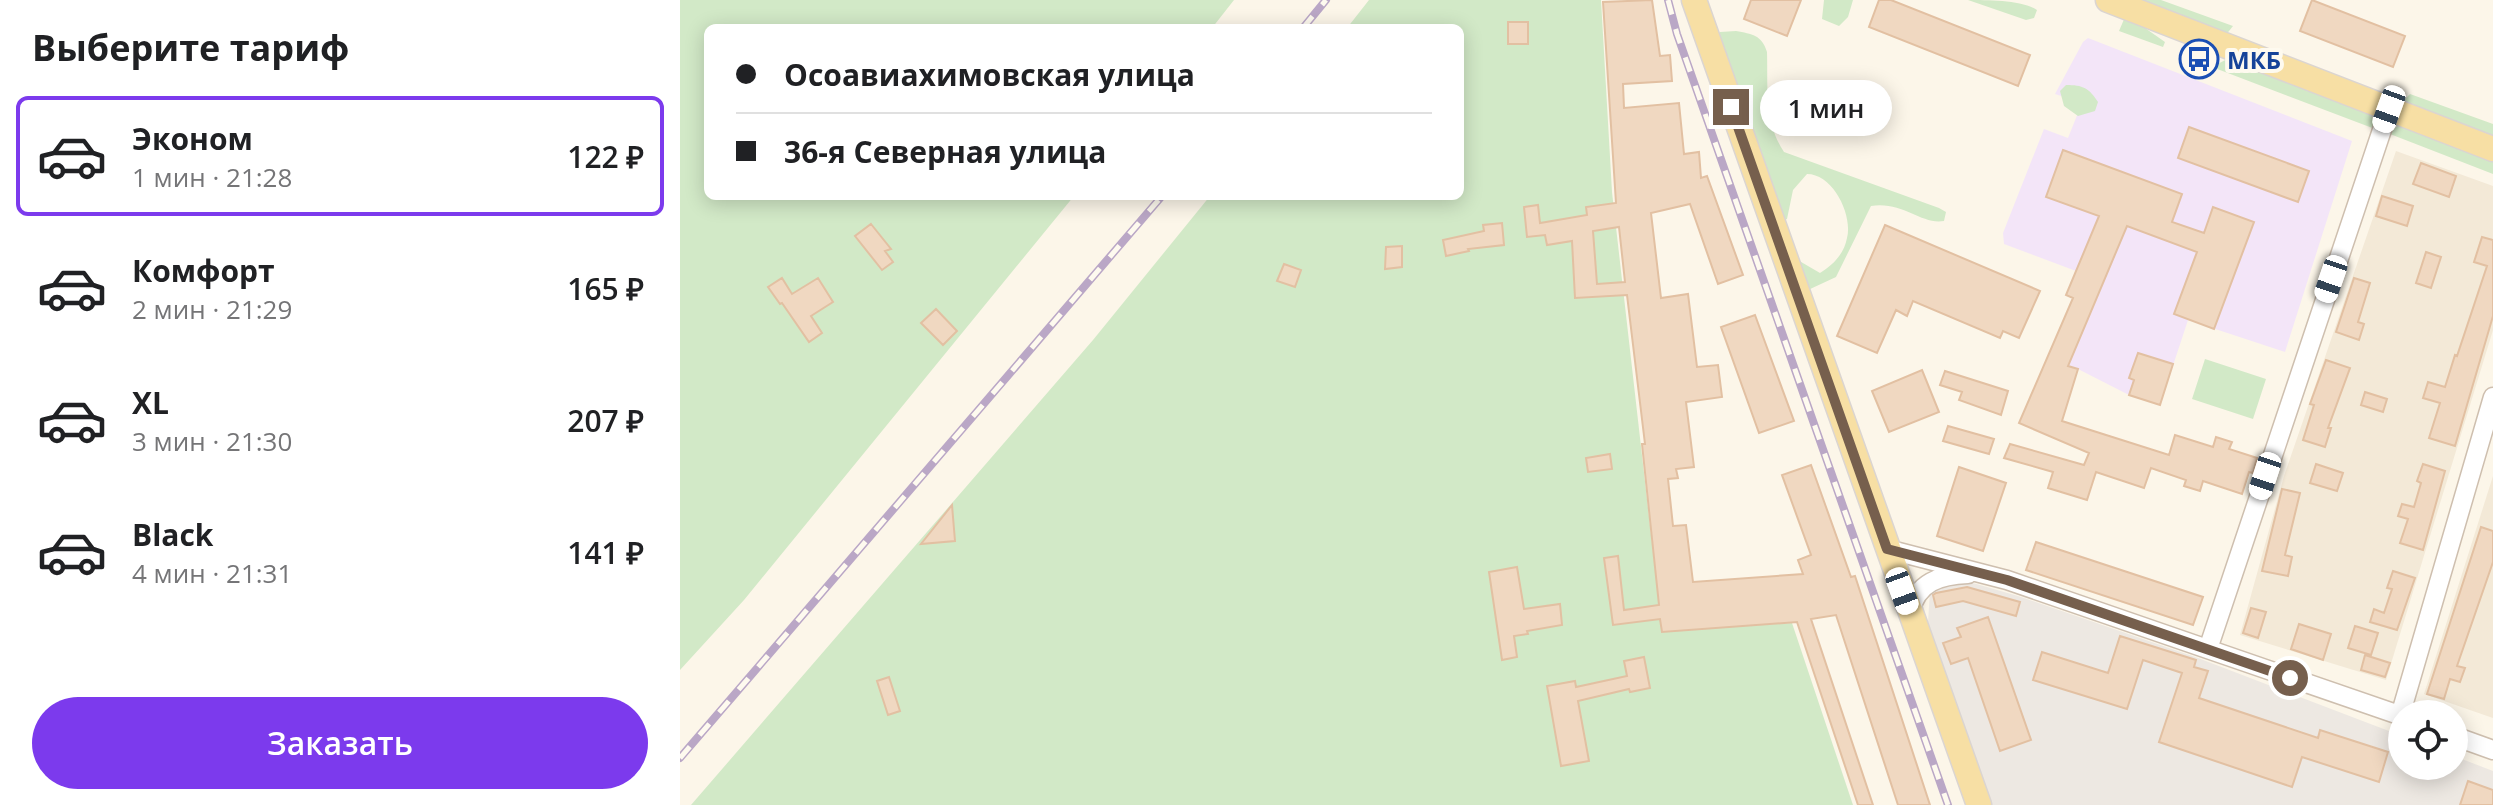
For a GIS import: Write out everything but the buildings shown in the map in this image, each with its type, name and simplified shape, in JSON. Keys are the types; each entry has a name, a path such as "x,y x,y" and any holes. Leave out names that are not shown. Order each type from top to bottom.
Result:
{"main road":[{"path":"1694,0 1979,805"},
{"path":"2108,0 2493,149"}],"street":[{"path":"2208,649 2389,109"},
{"path":"2406,700 2493,397"},
{"path":"1887,549 1987,575 2388,711"},
{"path":"1910,612 1913,597 1925,585 1963,574 1987,575"},
{"path":"2468,741 2493,750"}],"shaded area":[{"path":"2088,38 2352,141 2285,352 2188,320 2160,405 2129,395 2078,369 2047,358 2073,298 2066,295 2076,271 2004,244 2003,233 2044,129 2068,138 2082,103 2055,94"},
{"path":"2396,151 2493,186 2493,330 2386,680 2240,635 2284,476"},
{"path":"2493,476 2493,718 2468,709 2468,700 2441,700 2424,694"},
{"path":"1966,581 2198,658 2388,731 2388,780 2468,780 2468,761 2493,771 2493,805 1991,805 1928,622 1930,591"}],"green space":[{"path":"680,0 1234,0 1215,24 704,24 704,200 1071,200 744,600 680,670"},
{"path":"1369,0 1601,0 1612,192 1662,631 1792,623 1853,805 691,805 1093,340 1207,200 1464,200 1464,24 1350,24"},
{"path":"1824,0 1853,0 1848,17 1839,26 1822,19"},
{"path":"1968,0 2014,2 2037,10 2034,18 2026,20"},
{"path":"2130,0 2161,0 2233,26 2225,36"},
{"path":"2125,17 2165,42 2163,47 2119,31"},
{"path":"1736,31 1756,36 1765,46 1770,116 1784,152 1939,208 1946,212 1944,221 1927,220 1893,207 1871,206 1836,277 1808,290 1796,259 1820,273 1829,266 1846,244 1847,218 1833,188 1816,176 1807,174 1793,190 1787,219 1781,221 1715,39 1720,32"},
{"path":"2231,57 2363,108 2372,116 2375,129 2212,67"},
{"path":"2066,85 2088,90 2098,102 2095,111 2078,116 2064,106 2060,91"},
{"path":"2410,94 2493,124 2493,141 2405,103"},
{"path":"2398,125 2493,158 2493,174 2390,134"},
{"path":"2205,359 2266,379 2253,419 2192,399"}],"railway":[{"path":"1306,24 1326,0"},
{"path":"1668,0 1677,34 1948,805"},
{"path":"680,758 1159,200"}],"place":[{"name":"МКБ","path":"2199,59"}],"route":[{"path":"1731,107 1887,549 2007,580 2290,678"}]}
